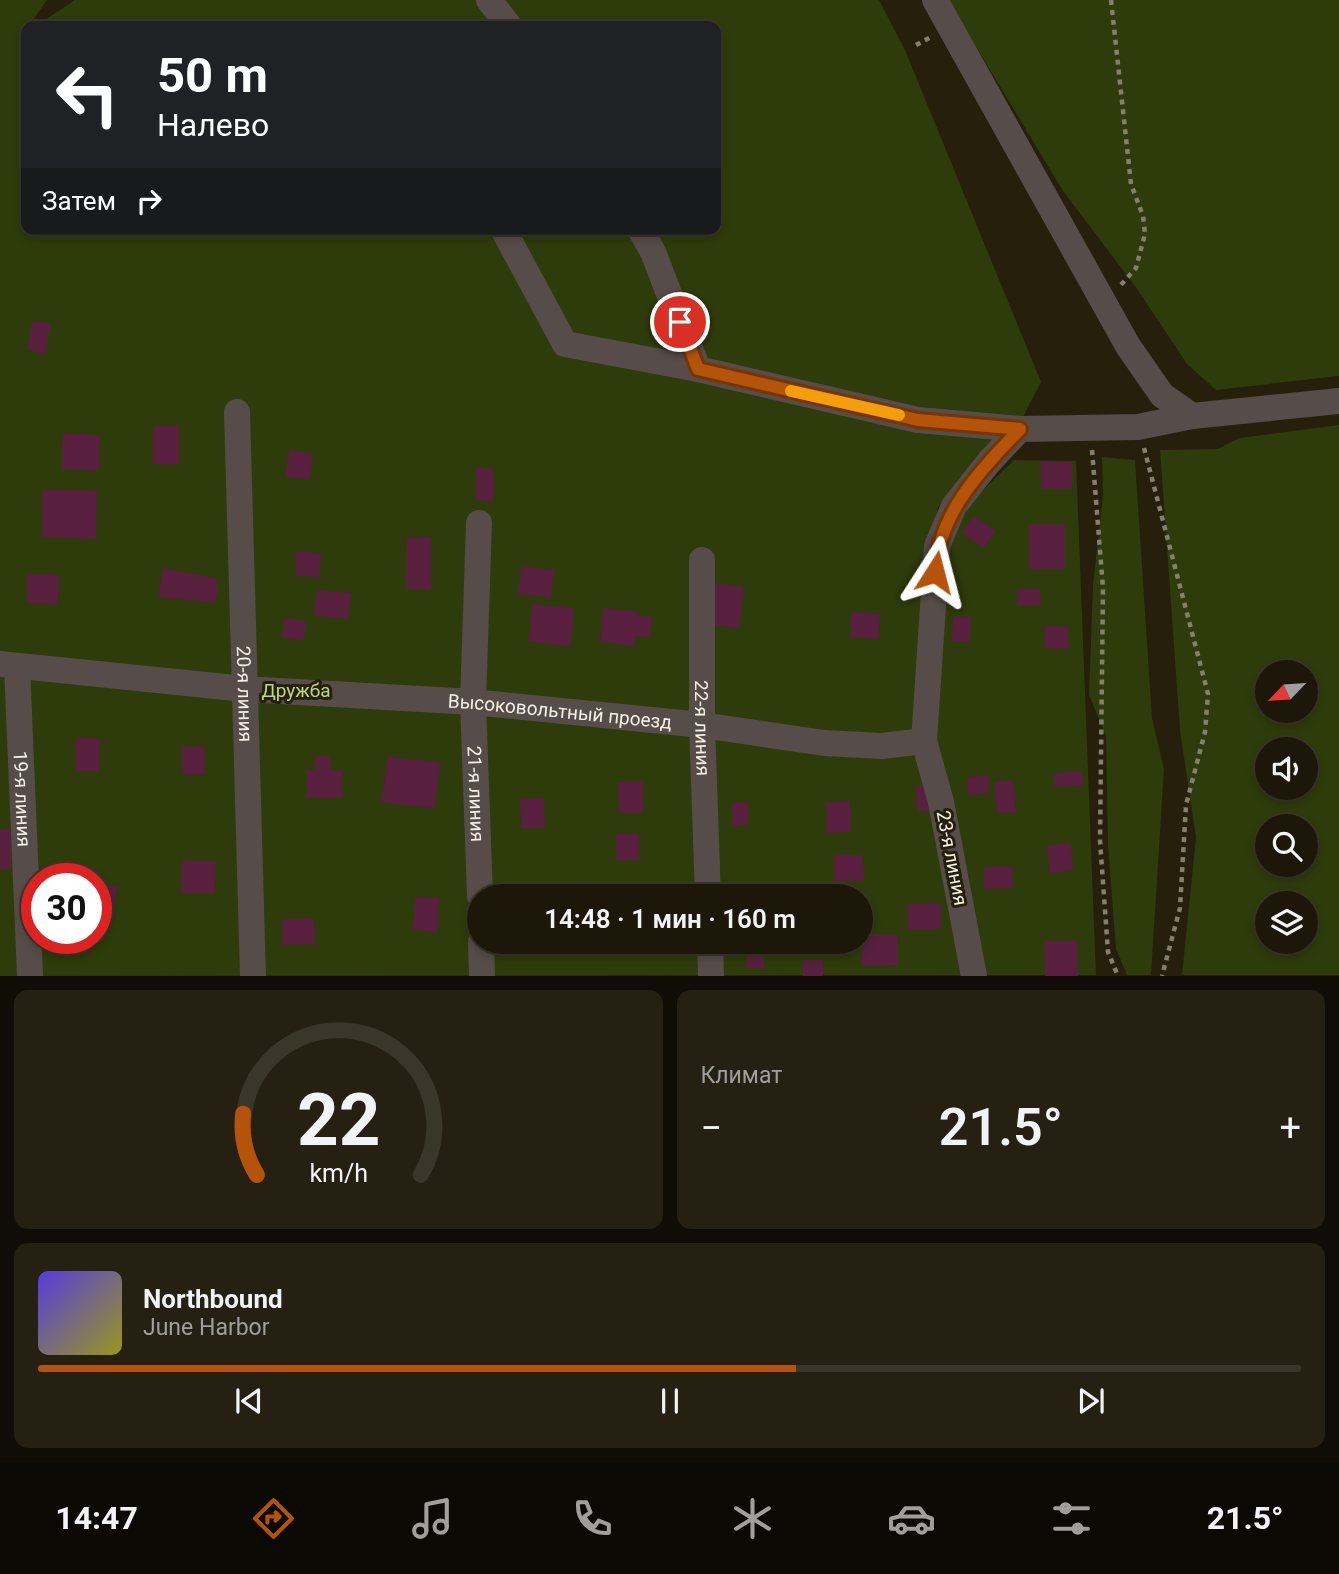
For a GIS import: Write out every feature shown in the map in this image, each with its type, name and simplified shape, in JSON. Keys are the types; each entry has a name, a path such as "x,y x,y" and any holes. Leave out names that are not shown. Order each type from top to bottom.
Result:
{"street":[{"path":"489,0 505,21"},
{"path":"935,0 1101,301 1162,395 1192,416"},
{"path":"506,235 565,344 698,369 918,420 1020,429 1091,430 1139,427 1192,416 1339,401"},
{"path":"643,235 653,252 698,369"},
{"name":"20-я линия","path":"237,412 253,975"},
{"path":"924,741 937,546 954,506 989,461 1020,429"},
{"name":"21-я линия","path":"478,523 473,702 480,884"},
{"name":"22-я линия","path":"702,560 702,725 708,884"},
{"name":"Высоковольтный проезд","path":"9,665 245,688 473,702 702,725 824,743 882,746 924,741"},
{"name":"19-я линия","path":"9,665 30,975"},
{"name":"23-я линия","path":"924,741 941,802 974,975"},
{"path":"481,954 482,975"},
{"path":"710,954 711,975"}],"path":[{"path":"1101,301 1136,268 1145,234 1143,216 1131,184 1111,0"},
{"path":"1139,427 1208,694 1205,732 1186,805 1180,908 1162,975"},
{"path":"1091,430 1102,588 1100,841 1108,952 1118,975"}],"green space":[{"name":"Дружба","path":"0,0 47,0 32,21 21,21 21,235 721,235 721,21 44,21 75,0 879,0 905,50 1041,382 1024,415 938,507 927,562 945,534 967,508 1014,460 1076,461 1096,975 0,976"},
{"path":"948,0 1339,0 1339,376 1216,390 1187,364 1135,286 1063,191"},
{"path":"1339,425 1339,975 1182,975 1196,837 1180,731 1160,450 1218,449 1239,438"},
{"path":"1102,457 1135,460 1152,718 1164,769 1151,975 1127,975 1116,949 1108,846 1106,736 1089,695 1093,584 1103,497"}],"building":[{"path":"33,320 51,324 45,354 27,350"},
{"path":"179,425 179,464 153,464 153,426"},
{"path":"63,433 100,435 99,471 62,469"},
{"path":"289,450 313,454 309,480 285,476"},
{"path":"1041,461 1072,462 1072,489 1041,489"},
{"path":"476,468 493,468 494,500 476,500"},
{"path":"43,489 97,491 96,539 42,537"},
{"path":"973,516 996,530 984,548 962,533"},
{"path":"1029,524 1065,524 1065,569 1029,569"},
{"path":"407,537 431,537 431,589 406,589"},
{"path":"296,551 321,553 320,577 295,576"},
{"path":"521,566 554,570 551,597 518,594"},
{"path":"162,568 216,578 218,594 214,603 159,597"},
{"path":"27,574 59,575 58,604 27,603"},
{"path":"709,583 743,586 740,628 708,625"},
{"path":"1017,589 1040,589 1041,605 1018,606"},
{"path":"316,590 351,593 348,619 314,616"},
{"path":"532,604 574,608 571,646 529,642"},
{"path":"603,608 638,611 637,615 652,617 650,637 635,636 634,646 600,642"},
{"path":"851,612 880,614 878,639 850,637"},
{"path":"953,616 971,617 969,643 952,641"},
{"path":"284,618 306,620 304,640 282,638"},
{"path":"1045,626 1068,626 1068,649 1045,648"},
{"path":"76,737 100,738 99,772 75,771"},
{"path":"204,746 205,774 183,775 182,747"},
{"path":"315,756 330,756 330,770 342,771 342,798 307,798 307,770 315,770"},
{"path":"387,757 440,762 435,808 382,803"},
{"path":"1082,771 1083,786 1055,787 1054,773"},
{"path":"988,775 989,793 968,795 967,777"},
{"path":"1013,780 1016,812 997,813 994,782"},
{"path":"643,781 643,813 619,813 618,782"},
{"path":"916,785 930,785 930,811 917,811"},
{"path":"544,798 545,828 521,828 520,799"},
{"path":"850,801 851,832 827,833 826,802"},
{"path":"732,802 748,802 748,825 732,826"},
{"path":"0,829 11,829 11,869 0,870"},
{"path":"616,833 639,834 639,860 616,860"},
{"path":"1071,843 1073,871 1049,873 1047,845"},
{"path":"834,855 863,855 864,881 834,881"},
{"path":"182,860 216,861 215,893 181,893"},
{"path":"1012,866 1013,888 984,889 984,867"},
{"path":"112,886 117,886 112,919"},
{"path":"415,897 439,898 438,932 413,930"},
{"path":"940,903 941,929 908,930 907,904"},
{"path":"314,918 315,944 283,945 282,919"},
{"path":"897,934 898,965 862,966 862,954 873,954 873,935"},
{"path":"1077,940 1078,976 1045,976 1044,941"},
{"path":"746,954 764,954 764,968 746,968"},
{"path":"802,960 823,960 823,976 803,976"}],"slow traffic":[{"path":"791,391 899,415"}],"route":[{"path":"680,322 698,369 918,420 1020,429 989,461 954,506 937,546 935,572"}]}
